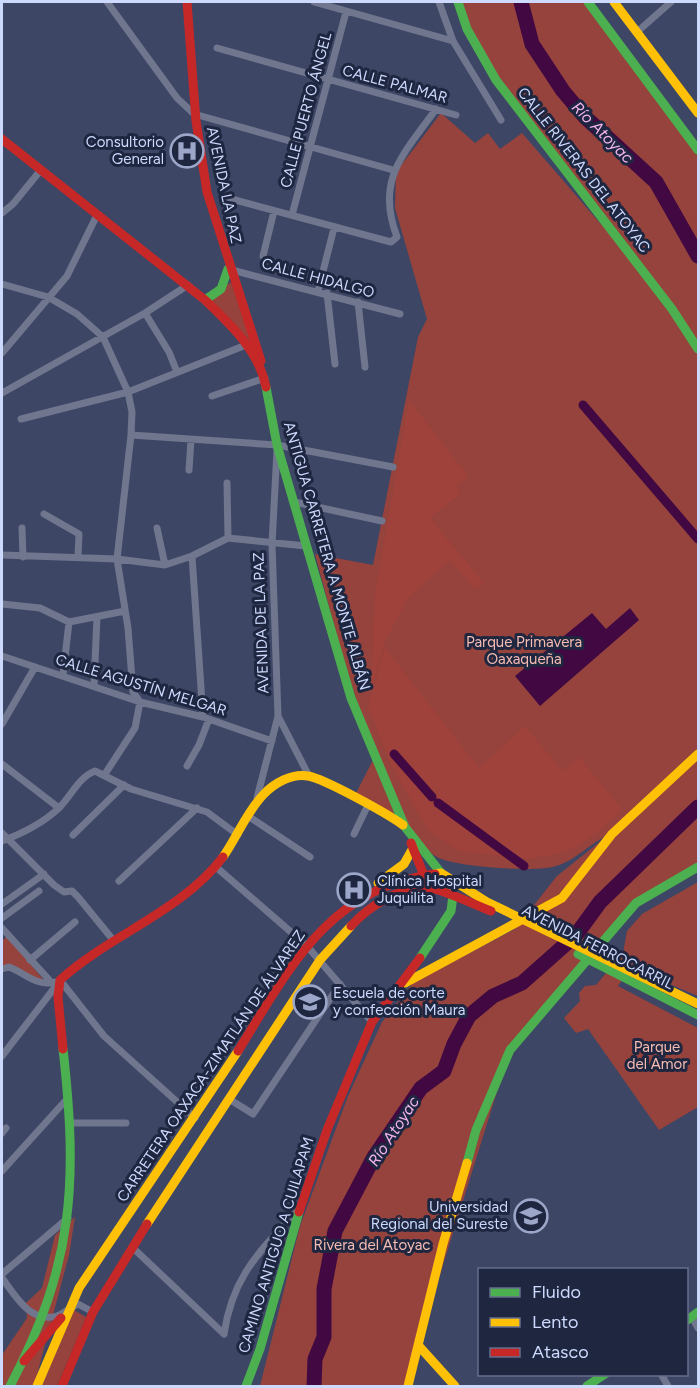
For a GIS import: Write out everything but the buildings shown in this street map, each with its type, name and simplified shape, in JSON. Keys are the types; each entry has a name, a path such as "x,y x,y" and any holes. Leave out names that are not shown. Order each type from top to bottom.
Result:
{"street":[{"path":"107,2 177,98 194,114 393,170"},
{"name":"AVENIDA LA PAZ","path":"188,2 194,114 207,190 228,269 253,332 264,373"},
{"path":"314,2 453,41"},
{"path":"439,2 453,41 501,120"},
{"name":"CALLE RIVERAS DEL ATOYAC","path":"458,2 467,29 496,80 672,309 699,349"},
{"path":"588,2 697,146"},
{"path":"614,2 699,113"},
{"path":"637,32 671,2"},
{"name":"CALLE PUERTO ÁNGEL","path":"292,215 346,12"},
{"name":"CALLE PALMAR","path":"217,48 456,115"},
{"path":"224,197 391,242 397,237 389,217 393,170 436,109"},
{"name":"ANTIGUA CARRETERA A MONTE ALBÁN","path":"2,139 205,300 236,330 264,373 277,444 351,698 405,827 441,873 453,895"},
{"path":"2,213 13,204 40,171"},
{"path":"263,256 274,211"},
{"path":"2,353 77,260 97,215"},
{"path":"318,291 334,228"},
{"path":"205,300 222,290 228,269"},
{"name":"CALLE HIDALGO","path":"228,269 327,293 400,314"},
{"path":"2,284 48,297 77,314 103,337 128,392 132,412 131,435 117,559 134,692 140,702 135,728 105,774"},
{"path":"2,393 145,313 188,285"},
{"path":"327,293 335,364"},
{"path":"358,302 365,367"},
{"path":"145,313 169,352 177,372"},
{"path":"21,419 128,392 246,345"},
{"path":"212,396 264,373"},
{"path":"131,435 277,444 393,467"},
{"path":"189,470 191,440"},
{"name":"AVENIDA DE LA PAZ","path":"257,798 278,716 272,544 277,444"},
{"path":"227,483 228,538"},
{"path":"294,502 382,521"},
{"path":"44,514 79,534 78,557"},
{"path":"22,528 23,557"},
{"path":"157,528 165,566"},
{"path":"2,555 117,559 165,566 192,556 228,538 306,546"},
{"path":"187,766 199,746 206,718 192,556"},
{"path":"2,604 40,608 69,622 124,611"},
{"path":"94,685 97,617"},
{"path":"63,675 69,622"},
{"name":"CALLE AGUSTÍN MELGAR","path":"2,656 140,702 206,718 272,741"},
{"path":"2,723 35,667"},
{"path":"278,716 309,776"},
{"path":"403,984 543,910 562,897 612,834 699,753"},
{"path":"2,764 59,808"},
{"path":"5,840 32,827 59,808 90,773 95,771 124,785 197,808 220,819 238,835"},
{"path":"2,1056 56,982 99,949 188,895 216,867 238,835 257,798 279,781 300,775 309,776 368,805 405,827 429,888"},
{"path":"73,835 124,785"},
{"path":"354,834 368,805"},
{"path":"119,881 197,808"},
{"path":"248,816 310,857"},
{"path":"2,833 5,840 64,892 72,891 114,941"},
{"path":"365,893 404,864 413,848"},
{"path":"216,867 307,946 372,1022"},
{"path":"408,1386 443,1244 474,1139 510,1050 636,903 699,867"},
{"path":"441,873 485,904"},
{"name":"CARRETERA OAXACA-ZIMATLÁN DE ÁLVAREZ","path":"37,1386 68,1311 86,1276 195,1118 307,946 335,915 365,893 388,883 425,874 441,873"},
{"path":"2,904 44,874"},
{"name":"CARRETERA OAXACA-ZIMATLÁN DE ÁLVAREZ","path":"62,1386 93,1312 132,1246 320,960 364,911 384,899 429,888 485,904"},
{"path":"2,918 39,891"},
{"name":"CAMINO ANTIGUO A CUILAPAM","path":"246,1386 280,1286 301,1205 327,1130 372,1022 403,984 451,911 453,895"},
{"name":"AVENIDA FERROCARRIL","path":"485,904 634,977 699,1015"},
{"path":"30,960 75,922"},
{"path":"2,928 30,960 56,982 104,1036 195,1118"},
{"path":"2,969 9,967 36,982 56,982"},
{"name":"AVENIDA FERROCARRIL","path":"634,977 696,1001"},
{"path":"10,1386 24,1361 41,1316 64,1241 68,1218 69,1123 56,982"},
{"path":"229,1099 253,1114 340,984"},
{"path":"2,1171 67,1099"},
{"path":"69,1123 126,1123"},
{"path":"132,1246 224,1334 235,1287 245,1271 301,1205"},
{"path":"68,1218 2,1276 26,1310 41,1316 51,1317 81,1305 93,1312"},
{"path":"24,1361 68,1311"},
{"path":"692,1317 699,1328"},
{"path":"418,1345 455,1386"}],"green space":[{"name":"Parque Primavera Oaxaqueña","path":"458,2 591,2 698,150 698,353 695,349 698,355 698,748 629,817 698,757 698,864 643,898 510,1050 418,1345 408,1386 260,1386 300,1226 348,1096 382,1022 413,983 515,929 557,876 607,836 567,862 552,867 511,869 474,866 435,856 416,836 397,803 379,762 347,668 315,554 373,565 418,337 427,319 395,208 396,172 441,113 475,143 488,133 500,149 522,133 605,229 496,80"},
{"path":"231,282 255,350 203,302"},
{"path":"373,760 396,814 354,797"},
{"name":"Parque del Amor","path":"698,882 698,996 662,981 642,965 634,963 618,986 698,1028 698,1107 659,1130 588,1029 576,1033 564,1018 580,1001 579,993 585,986 596,985 623,953 627,931 642,914"},
{"path":"7,936 47,984 2,967 2,941"},
{"path":"75,1217 69,1255 34,1386 2,1386 2,1355 27,1318 26,1303 42,1288 55,1235"},
{"path":"74,1310 86,1317 57,1386 42,1386"}],"shaded area":[{"path":"409,400 468,476 456,486 461,493 430,518 483,582 475,589 450,560 409,597 386,639 371,691 375,595"},
{"path":"630,608 639,620 540,706 515,676 592,613 606,629"},
{"path":"385,648 479,768 525,726 563,771 579,757 622,809 578,847 557,854 526,859 460,851 428,830 393,769 368,707"}],"waterway":[{"name":"Río Atoyac","path":"521,2 532,44 563,91 585,117 656,182 698,256"},
{"path":"583,405 698,539"},
{"path":"394,754 432,797"},
{"path":"438,803 524,866"},
{"name":"Río Atoyac","path":"314,1386 315,1359 324,1337 324,1289 335,1231 374,1157 421,1088 444,1071 454,1044 469,1016 493,996 522,983 576,935 600,902 698,807"}],"traffic: fast":[{"path":"458,2 467,29 496,80 672,309 698,349"},
{"path":"588,2 698,150"},
{"path":"205,300 221,289 228,269"},
{"path":"266,387 277,445 351,698 405,827 441,873 453,895 451,911 420,958"},
{"path":"467,1163 476,1130 510,1050 636,903 698,867"},
{"path":"578,954 698,1015"},
{"path":"10,1386 47,1301 59,1261 66,1222 70,1182 70,1141 63,1049"},
{"path":"246,1386 260,1349 299,1212"},
{"path":"688,1320 698,1312"},
{"path":"587,1386 602,1376"}],"traffic: slow":[{"path":"614,2 698,113"},
{"path":"405,983 562,898 612,834 698,754"},
{"path":"223,857 263,795 278,783 296,776 308,776 328,783 371,805 403,825"},
{"path":"378,883 404,864 413,848"},
{"path":"435,874 441,873 487,902 698,1004"},
{"path":"147,1224 320,960 351,926"},
{"path":"37,1386 79,1288 238,1051"},
{"path":"408,1386 443,1244 467,1163"},
{"path":"418,1345 455,1386"}],"traffic: jam":[{"path":"187,2 196,121 207,192 261,361"},
{"path":"2,139 205,300 243,339 257,362 266,387"},
{"path":"411,843 429,888"},
{"path":"63,1049 58,997 60,980 101,949 187,893 223,857"},
{"path":"238,1051 295,962 340,914 367,896 398,882 435,874"},
{"path":"351,926 366,912 386,899 418,888 443,892 491,911"},
{"path":"299,1212 327,1130 372,1022 420,958"},
{"path":"62,1386 93,1312 147,1224"},
{"path":"24,1361 61,1318"}],"place":[{"name":"Consultorio General","path":"187,151"},
{"name":"Clínica Hospital Juquilita","path":"354,890"},
{"name":"Escuela de corte y confección Maura","path":"310,1002"},
{"name":"Universidad Regional del Sureste","path":"531,1216"}],"park label":[{"name":"Rivera del Atoyac","path":"372,1245"}]}
